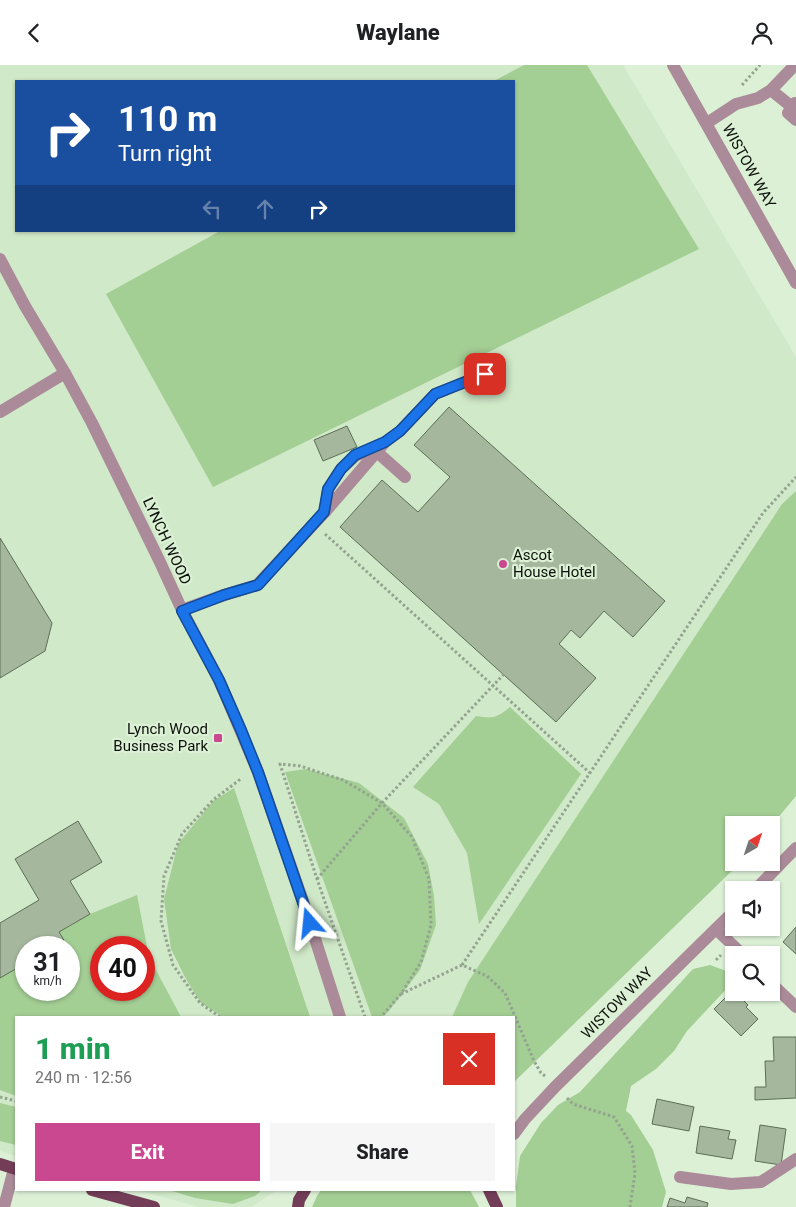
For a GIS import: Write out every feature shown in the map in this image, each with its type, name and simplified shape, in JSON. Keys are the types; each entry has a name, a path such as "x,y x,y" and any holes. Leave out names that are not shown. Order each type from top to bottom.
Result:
{"main road":[{"path":"0,1165 15,1169"},
{"path":"96,1191 154,1207"},
{"path":"489,1191 497,1207"}],"street":[{"name":"WISTOW WAY","path":"673,65 796,283"},
{"path":"707,123 736,104 758,98 771,90 795,65"},
{"path":"771,90 795,110"},
{"name":"LYNCH WOOD","path":"0,259 92,423 159,559 182,611 219,680 258,772 304,904 340,1016"},
{"path":"0,412 65,373"},
{"path":"182,611 224,595 258,585 381,447 400,431 435,394 485,374"},
{"path":"381,447 405,477"},
{"path":"764,881 796,848"},
{"name":"WISTOW WAY","path":"519,1121 725,920"},
{"path":"716,929 734,946"},
{"path":"780,992 796,1007"},
{"path":"680,1177 731,1185 761,1182 795,1161"},
{"path":"4,1207 15,1169"}],"path":[{"path":"738,91 760,65"},
{"path":"401,994 462,965 763,513 796,477"},
{"path":"324,512 332,519 321,530 590,773"},
{"path":"317,879 382,803 504,674"},
{"path":"366,1016 317,879 280,764 300,766 343,780 382,803 412,837 429,879 431,925 421,962 401,994 382,1016"},
{"path":"219,1016 200,1003 174,965 161,921 164,875 182,834 213,800 242,778"},
{"path":"462,965 487,976 504,993 514,1016"},
{"path":"515,1018 541,1073"},
{"path":"0,1097 15,1101"},
{"path":"573,1104 614,1117 632,1145 635,1173 630,1207"}],"shaded area":[{"path":"0,65 623,65 796,357 796,491 782,504 468,982 452,1016 15,1016 15,1156 0,1151"},
{"path":"141,1191 276,1191 253,1206 199,1207"}],"green space":[{"path":"524,65 587,65 699,249 213,487 106,294 218,232 515,232 515,80 496,80"},
{"path":"796,491 796,796 779,816 725,816 725,871 732,871 515,1081 515,1016 452,1016 468,982 782,504"},
{"path":"510,707 581,774 479,924 467,853 439,804 413,787 476,716 494,717"},
{"path":"306,769 359,783 404,818 428,864 434,896 436,925 420,970 383,1016 372,1016 285,772"},
{"path":"234,788 310,1016 221,1016 201,1003 171,949 164,899 178,844 213,801"},
{"path":"137,895 145,936 90,936 90,1001 155,1001 155,968 180,1016 15,1016 15,1096 0,1090 0,978 15,969 15,1001 80,1001 80,936 61,936 59,932 90,914"},
{"path":"710,965 725,970 725,990 687,1031 674,1051 656,1069 631,1086 626,1111 631,1115 653,1150 666,1192 662,1207 516,1207 516,1186 520,1156 541,1123 558,1105 580,1092 693,969"},
{"path":"0,1103 15,1107 15,1145 0,1141"},
{"path":"172,1191 261,1191 255,1196 233,1204 195,1198"},
{"path":"320,1191 471,1191 479,1207 312,1207"}],"building":[{"name":"Ascot House Hotel","path":"449,407 665,601 633,637 604,611 580,638 571,630 559,644 596,678 556,722 340,527 382,480 418,512 450,477 414,445"},
{"path":"347,426 357,447 323,461 314,440"},
{"path":"0,538 52,623 45,651 0,678"},
{"path":"78,821 102,862 70,881 90,914 59,932 62,936 15,936 15,969 0,978 0,923 39,900 15,859"},
{"path":"796,927 796,954 783,942"},
{"path":"725,998 725,1001 744,1001 748,1005 746,1007 758,1019 741,1036 714,1009"},
{"path":"773,1037 796,1037 796,1098 755,1100 755,1087 766,1087 765,1061 774,1061"},
{"path":"657,1099 694,1107 689,1131 652,1124"},
{"path":"760,1125 786,1129 781,1165 755,1161"},
{"path":"700,1126 730,1131 728,1139 736,1140 732,1159 696,1153"},
{"path":"687,1197 708,1203 707,1207 667,1207 670,1198 685,1203"}],"place":[{"name":"Ascot House Hotel","path":"503,564"},
{"name":"Lynch Wood Business Park","path":"218,738"}],"route":[{"path":"310,923 258,772 241,730 219,680 182,611 224,595 258,585 324,512 328,489 341,469 355,455 385,442 400,431 435,394 485,374"}]}
